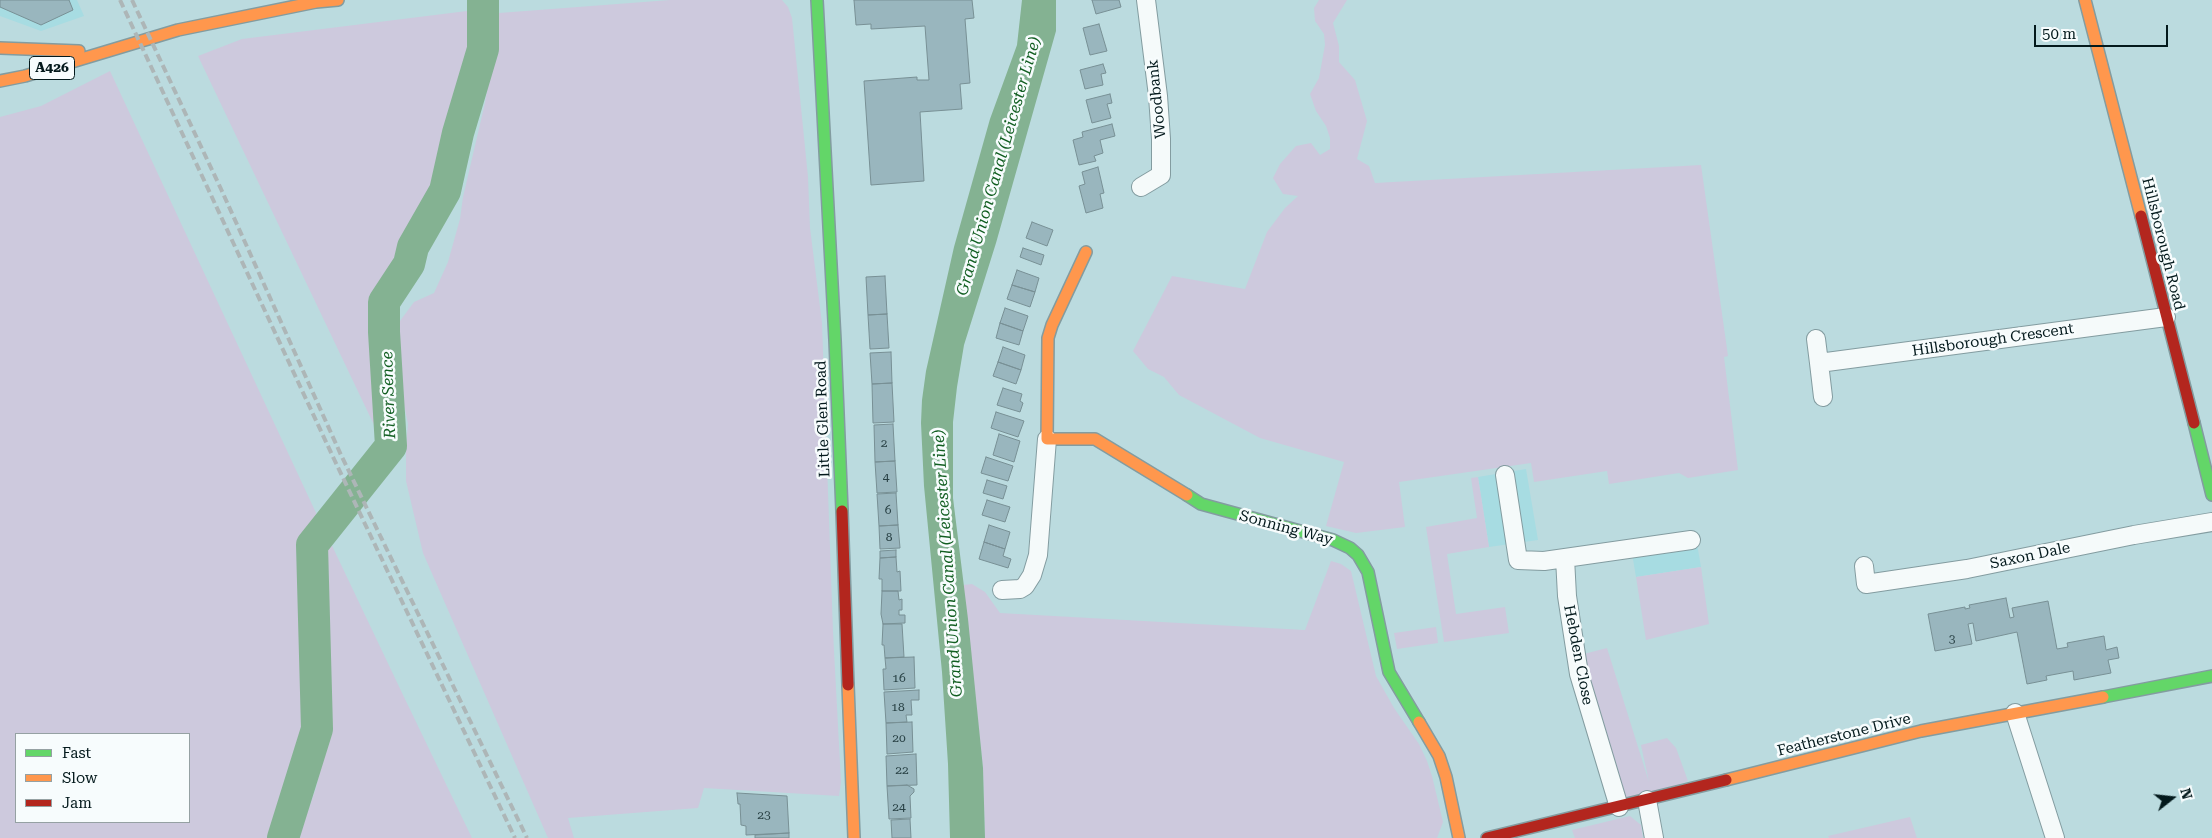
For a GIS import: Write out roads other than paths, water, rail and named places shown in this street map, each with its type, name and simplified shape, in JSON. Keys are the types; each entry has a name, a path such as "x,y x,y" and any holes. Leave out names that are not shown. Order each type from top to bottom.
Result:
{"street":[{"name":"A426","path":"0,81 25,76 178,30 316,2 338,0"},
{"name":"Little Glen Road","path":"817,0 836,340 854,838"},
{"name":"Woodbank","path":"1141,187 1161,175 1162,139 1146,0"},
{"name":"Hillsborough Road","path":"2085,0 2212,496"},
{"name":"A426","path":"0,48 103,52"},
{"path":"1002,590 1020,589 1025,586 1032,574 1038,554 1047,439 1048,338 1052,325 1086,252"},
{"name":"Hillsborough Crescent","path":"1819,363 2166,317"},
{"path":"1816,339 1823,397"},
{"name":"Sonning Way","path":"1047,439 1095,439 1201,504 1333,540 1350,548 1358,555 1368,572 1389,672 1439,756 1446,776 1459,838"},
{"path":"1505,475 1518,560 1538,561 1565,558 1690,540"},
{"name":"Saxon Dale","path":"1864,566 1866,584 1967,569 2134,534 2212,522"},
{"name":"Hebden Close","path":"1565,558 1567,596 1579,674 1619,807"},
{"name":"Featherstone Drive","path":"1487,838 1619,807 1920,731 2212,676"},
{"path":"2014,713 2054,838"},
{"path":"1647,800 1654,838"}],"water":[{"name":"Grand Union Canal (Leicester Line)","path":"1022,0 1056,0 1056,31 996,243 964,345 957,387 953,422 953,498 968,619 983,768 985,838 950,838 948,764 942,672 924,486 921,423 922,400 926,371 954,247 990,119 1017,45"}],"waterway":[{"name":"River Sence","path":"283,838 317,729 312,545 391,446 384,302 409,264 413,247 445,191 458,133 483,49 483,0"}],"railway":[{"path":"120,0 334,459 515,838"},
{"path":"132,0 221,189 341,455 527,838"}]}
